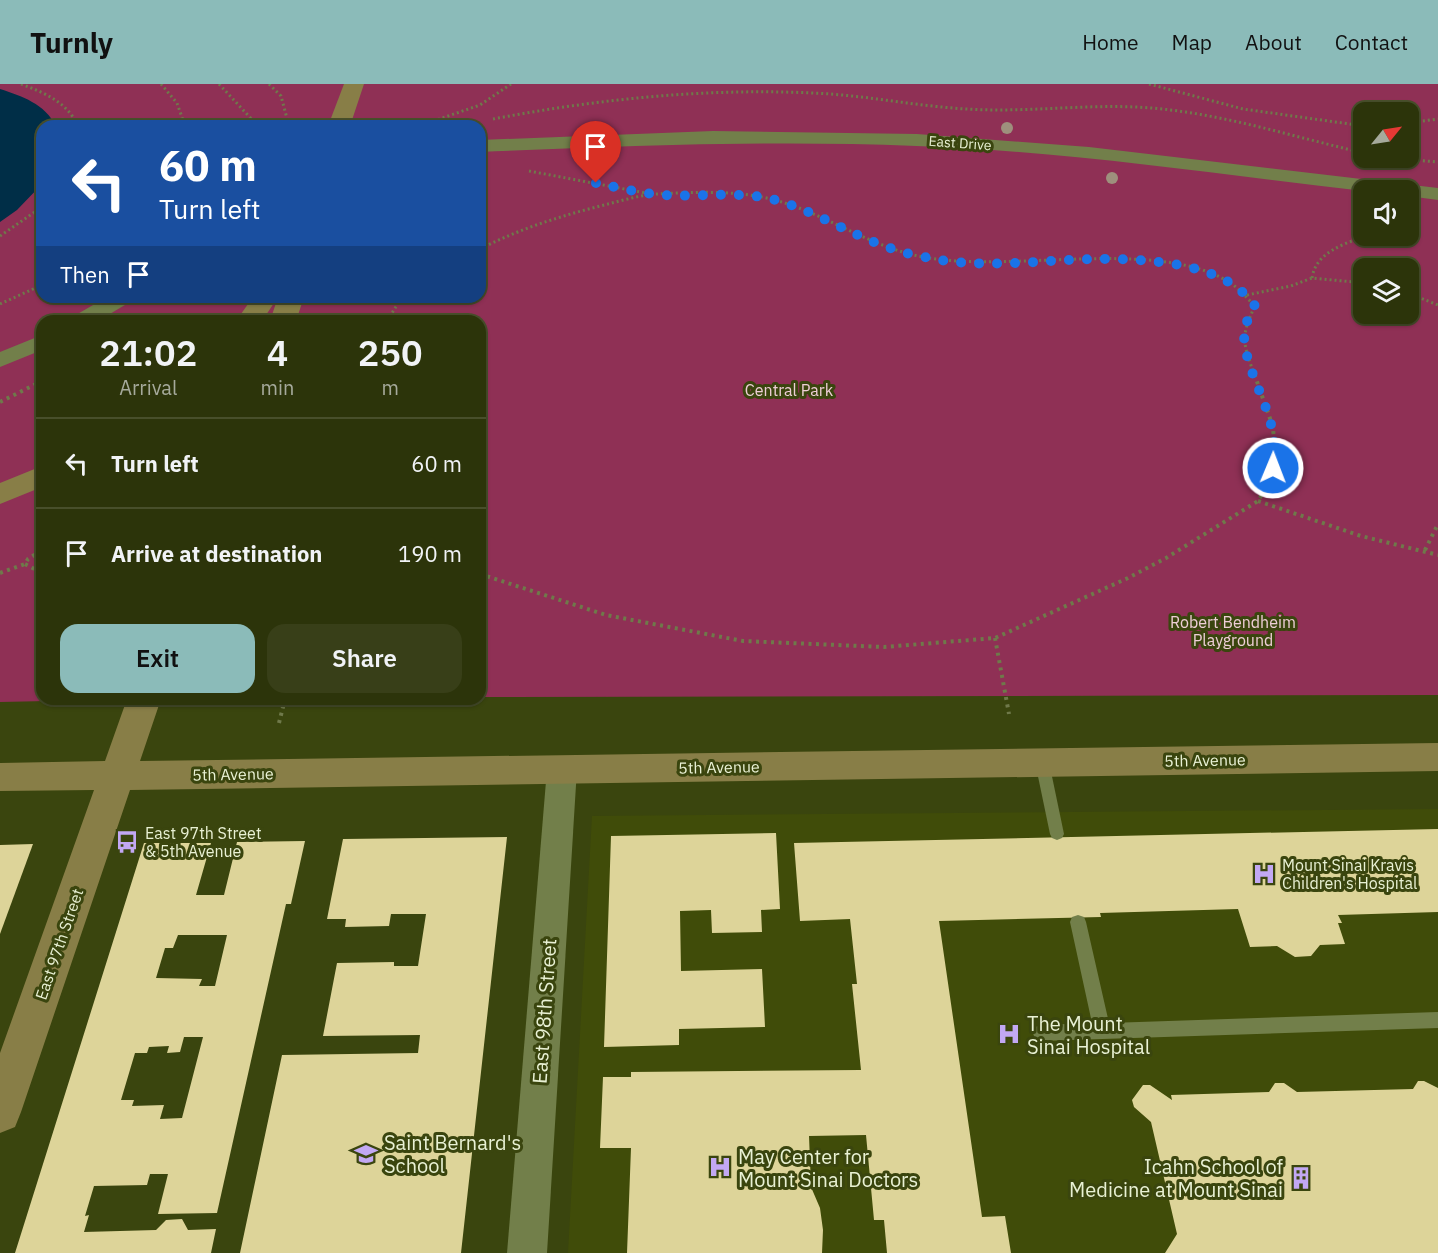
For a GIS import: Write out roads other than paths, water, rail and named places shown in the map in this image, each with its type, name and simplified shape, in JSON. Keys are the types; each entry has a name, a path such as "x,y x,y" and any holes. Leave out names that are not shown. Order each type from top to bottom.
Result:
{"main road":[{"path":"341,120 354,84"},
{"path":"0,494 36,479"},
{"name":"East 97th Street","path":"0,1112 142,705"},
{"name":"5th Avenue","path":"0,777 1438,757"}],"street":[{"name":"East Drive","path":"486,146 713,137 917,140 1100,154 1438,194"},
{"path":"92,315 112,303"},
{"path":"0,360 36,345"},
{"name":"East 98th Street","path":"527,1253 562,769"}],"lane":[{"path":"1042,762 1057,834"},
{"path":"1078,922 1102,1031"},
{"path":"1041,1033 1438,1020"}],"water":[{"path":"0,89 39,106 52,120 36,120 36,190 17,210 0,222"}],"place":[{"name":"East 97th Street & 5th Avenue","path":"127,842"},
{"name":"Mount Sinai Kravis Children's Hospital","path":"1264,874"},
{"name":"The Mount Sinai Hospital","path":"1009,1034"},
{"name":"Saint Bernard's School","path":"366,1154"},
{"name":"May Center for Mount Sinai Doctors","path":"720,1167"},
{"name":"Icahn School of Medicine at Mount Sinai","path":"1301,1178"}],"park label":[{"name":"Central Park","path":"789,390"},
{"name":"Robert Bendheim Playground","path":"1233,631"}]}
